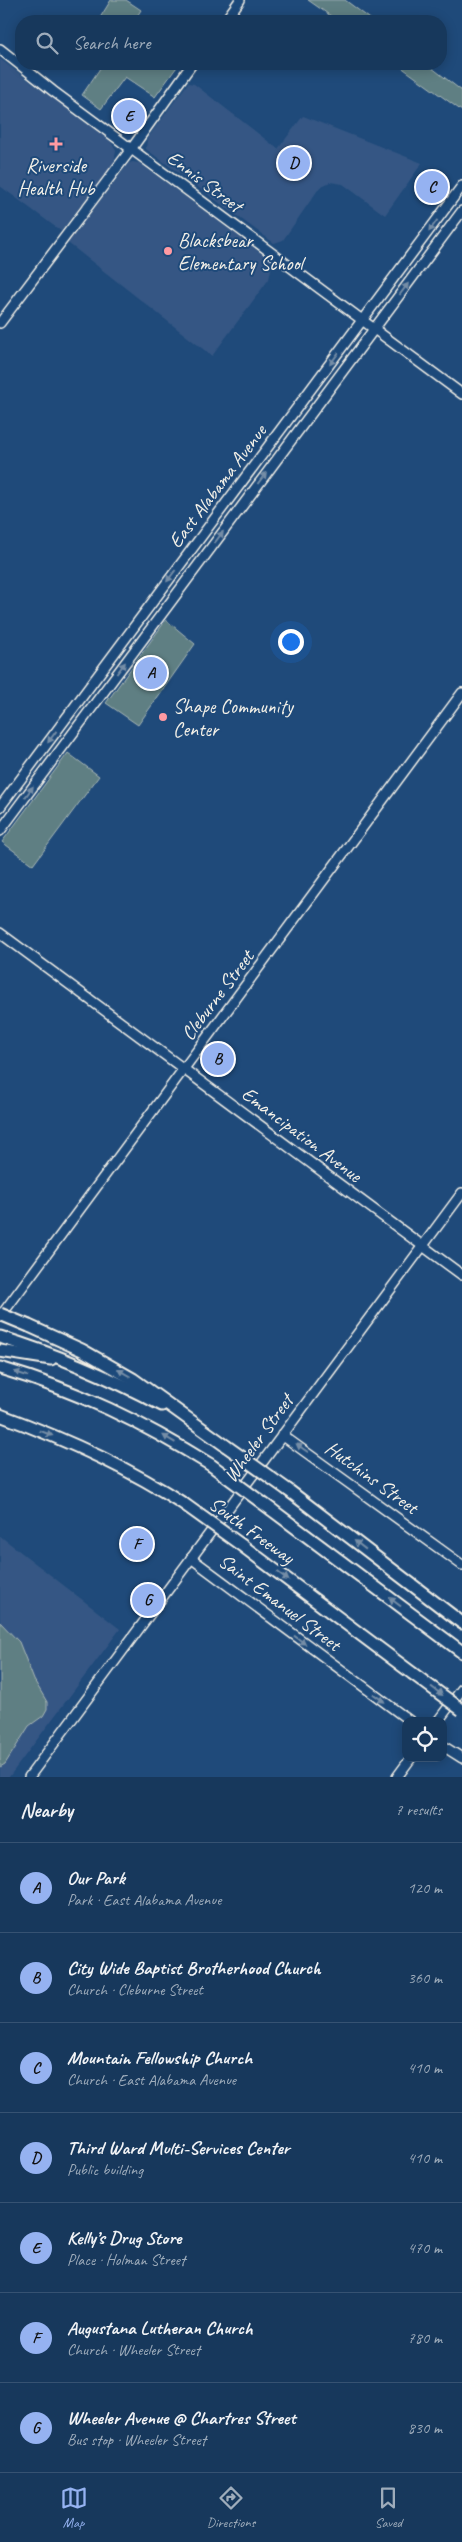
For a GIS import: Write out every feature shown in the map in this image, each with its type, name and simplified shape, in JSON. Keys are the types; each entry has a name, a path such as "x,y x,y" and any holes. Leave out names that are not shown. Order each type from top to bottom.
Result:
{"highway":[{"path":"0,1316 29,1326 82,1350 133,1379 288,1490 459,1621"},
{"path":"0,1337 65,1361 137,1392 206,1432"},
{"path":"5,1352 65,1361"},
{"path":"0,1368 50,1384 100,1404 147,1426 211,1465 462,1652"},
{"name":"South Freeway","path":"0,1415 95,1453 141,1477 184,1504 462,1710"}],"street":[{"path":"229,15 240,0"},
{"name":"Ennis Street","path":"0,49 15,60"},
{"name":"Ennis Street","path":"28,70 462,394"},
{"path":"0,322 132,148 188,70"},
{"name":"East Alabama Avenue","path":"0,807 462,186"},
{"name":"East Alabama Avenue","path":"0,831 462,211"},
{"name":"Cleburne Street","path":"0,1316 462,693"},
{"name":"Emancipation Avenue","path":"0,933 462,1275"},
{"name":"Wheeler Street","path":"29,1777 462,1193"},
{"name":"Hutchins Street","path":"282,1435 462,1565"},
{"name":"Saint Emanuel Street","path":"191,1558 405,1717"},
{"path":"441,1717 462,1689"},
{"path":"447,1749 462,1758"},
{"path":"396,1777 408,1762"}],"shaded area":[{"name":"Riverside Health Hub","path":"0,59 111,142 116,151 114,162 61,231 0,186"},
{"path":"188,83 194,84 278,149 303,116 422,163 385,215 343,184 330,182 320,187 283,240 274,243 146,149 147,139"},
{"name":"Blacksbear Elementary School","path":"129,163 139,163 270,260 272,265 269,279 212,356 68,243"},
{"path":"0,1536 120,1629 9,1777 0,1777"}],"green space":[{"path":"111,0 126,0 141,10 138,15 102,15"},
{"path":"308,0 345,0 365,15 329,15"},
{"path":"99,70 175,70 155,97 125,77 101,109 82,95"},
{"path":"405,70 435,70 462,91 462,111"},
{"path":"166,620 195,644 138,725 106,703"},
{"path":"68,753 99,776 33,865 2,842"},
{"path":"0,1622 19,1642 34,1680 47,1702 47,1709 43,1716 29,1726 5,1764 0,1767"}],"place":[{"name":"Kelly’s Drug Store","path":"129,116"},
{"name":"Riverside Health Hub","path":"56,144"},
{"name":"Third Ward Multi-Services Center","path":"294,163"},
{"name":"Mountain Fellowship Church","path":"432,187"},
{"name":"Blacksbear Elementary School","path":"168,251"},
{"name":"Our Park","path":"151,673"},
{"name":"Shape Community Center","path":"163,717"},
{"name":"City Wide Baptist Brotherhood Church","path":"218,1059"},
{"name":"Augustana Lutheran Church","path":"137,1544"},
{"name":"Wheeler Avenue @ Chartres Street","path":"148,1600"}]}
